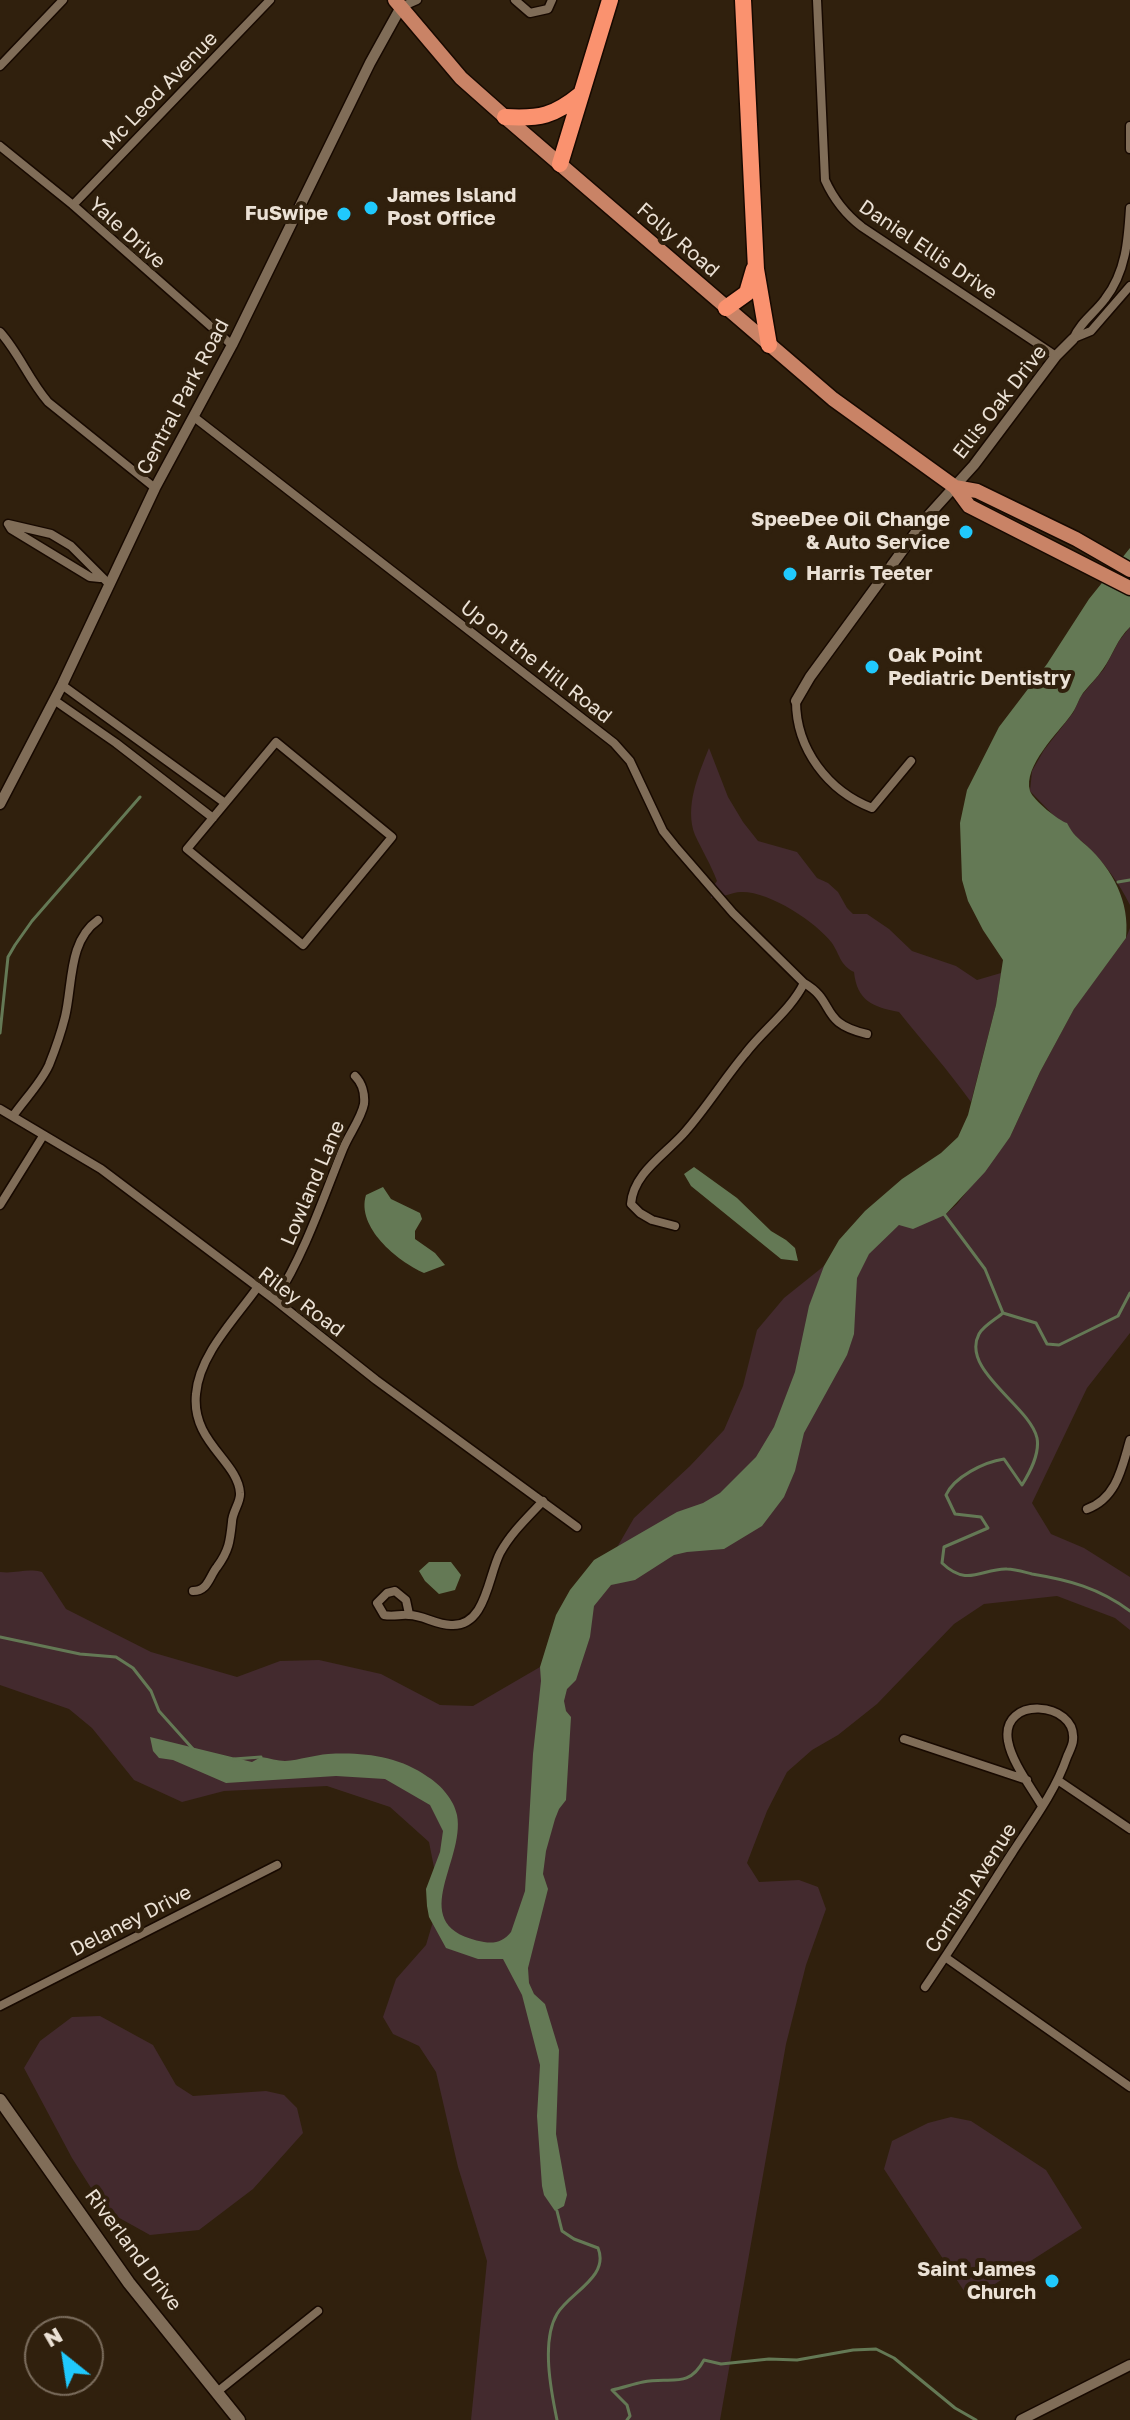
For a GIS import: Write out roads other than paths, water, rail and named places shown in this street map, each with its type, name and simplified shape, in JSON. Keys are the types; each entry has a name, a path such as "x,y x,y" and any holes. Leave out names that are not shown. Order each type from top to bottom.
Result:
{"highway":[{"path":"560,164 610,0"},
{"path":"743,0 756,264 769,345"},
{"path":"505,117 532,119 548,116 581,94"},
{"path":"726,308 747,293 756,264"}],"main road":[{"name":"Folly Road","path":"399,2 461,78 844,408 955,487 969,506 1130,588"},
{"name":"Folly Road","path":"955,487 977,491 1130,570"},
{"name":"Riverland Drive","path":"0,2100 129,2283 239,2420"}],"street":[{"path":"0,66 63,0"},
{"name":"Mc Leod Avenue","path":"73,205 270,0"},
{"path":"399,2 417,0"},
{"path":"515,0 530,13 548,9 552,0"},
{"name":"Daniel Ellis Drive","path":"817,0 825,180 831,193 846,215 862,227 1056,356"},
{"name":"Central Park Road","path":"0,804 62,685 104,581 232,345 399,2"},
{"path":"1130,126 1130,149"},
{"name":"Yale Drive","path":"0,146 73,205 232,345"},
{"name":"Ellis Oak Drive","path":"1073,339 1079,324 1105,299 1118,278 1127,250 1130,208"},
{"name":"Ellis Oak Drive","path":"796,701 810,677 927,517 955,487 1056,356 1073,339 1091,331 1130,286"},
{"path":"0,332 14,348 36,389 48,402 155,488"},
{"name":"Up on the Hill Road","path":"194,417 614,743 630,761 663,831 733,913 804,983 817,991 833,1020 847,1030 867,1034"},
{"path":"4,521 51,534 71,546 104,581"},
{"path":"4,521 11,529 90,577 104,581"},
{"path":"62,685 225,803"},
{"path":"54,700 116,743 213,818"},
{"path":"796,701 799,733 812,758 832,783 852,800 872,808 911,761"},
{"path":"276,742 392,837 303,945 187,849 213,818 276,742"},
{"path":"13,1116 48,1068 65,1018 72,968 80,941 85,929 98,920"},
{"path":"675,1226 640,1213 631,1204 632,1193 659,1155 701,1114 744,1054 798,995 804,983"},
{"name":"Lowland Lane","path":"275,1300 294,1269 363,1107 364,1096 360,1081 355,1076"},
{"name":"Riley Road","path":"0,1109 101,1169 376,1380 577,1527"},
{"path":"0,1205 43,1136"},
{"path":"193,1591 207,1585 214,1570 227,1555 232,1518 241,1495 236,1478 205,1437 197,1415 196,1393 213,1349 257,1288"},
{"path":"1087,1509 1110,1494 1121,1474 1130,1440"},
{"path":"409,1614 452,1625 462,1624 473,1616 483,1602 497,1557 510,1535 543,1501"},
{"name":"Cornish Avenue","path":"925,1987 1059,1781 1074,1739 1070,1726 1054,1712 1043,1707 1031,1707 1017,1716 1008,1728 1008,1742 1042,1806"},
{"path":"904,1739 1028,1780"},
{"path":"1059,1781 1130,1829"},
{"name":"Delaney Drive","path":"0,2006 277,1865"},
{"path":"945,1957 1130,2087"},
{"path":"217,2392 318,2311"},
{"path":"1021,2420 1130,2365"}],"waterway":[{"path":"0,1033 8,957 15,945 32,921 140,797"},
{"path":"1118,882 1130,880"},
{"path":"944,1214 985,1269 1003,1313"},
{"path":"1003,1313 1036,1323 1047,1344 1059,1345 1118,1316 1130,1293"},
{"path":"1003,1313 979,1334 976,1347 979,1361 1032,1426 1038,1444 1036,1456 1022,1485 1004,1459 970,1471 950,1488 946,1495 955,1514 981,1517 988,1528 944,1547 942,1563 967,1576 1007,1569 1059,1579 1095,1591 1130,1611"},
{"path":"0,1637 80,1654 116,1657 133,1668 151,1691 159,1711 193,1749"},
{"path":"234,1759 261,1757"},
{"path":"557,2211 562,2231 598,2248 600,2258 593,2276 563,2306 552,2325 548,2352 557,2420"},
{"path":"627,2420 630,2416 627,2405 612,2390 643,2382 685,2379 704,2360 721,2364 769,2359 797,2360 876,2349 894,2358 955,2408 976,2420"}],"place":[{"name":"James Island Post Office","path":"371,208"},
{"name":"FuSwipe","path":"344,214"},
{"name":"SpeeDee Oil Change & Auto Service","path":"966,532"},
{"name":"Harris Teeter","path":"790,574"},
{"name":"Oak Point Pediatric Dentistry","path":"872,667"},
{"name":"Saint James Church","path":"1052,2281"}]}
